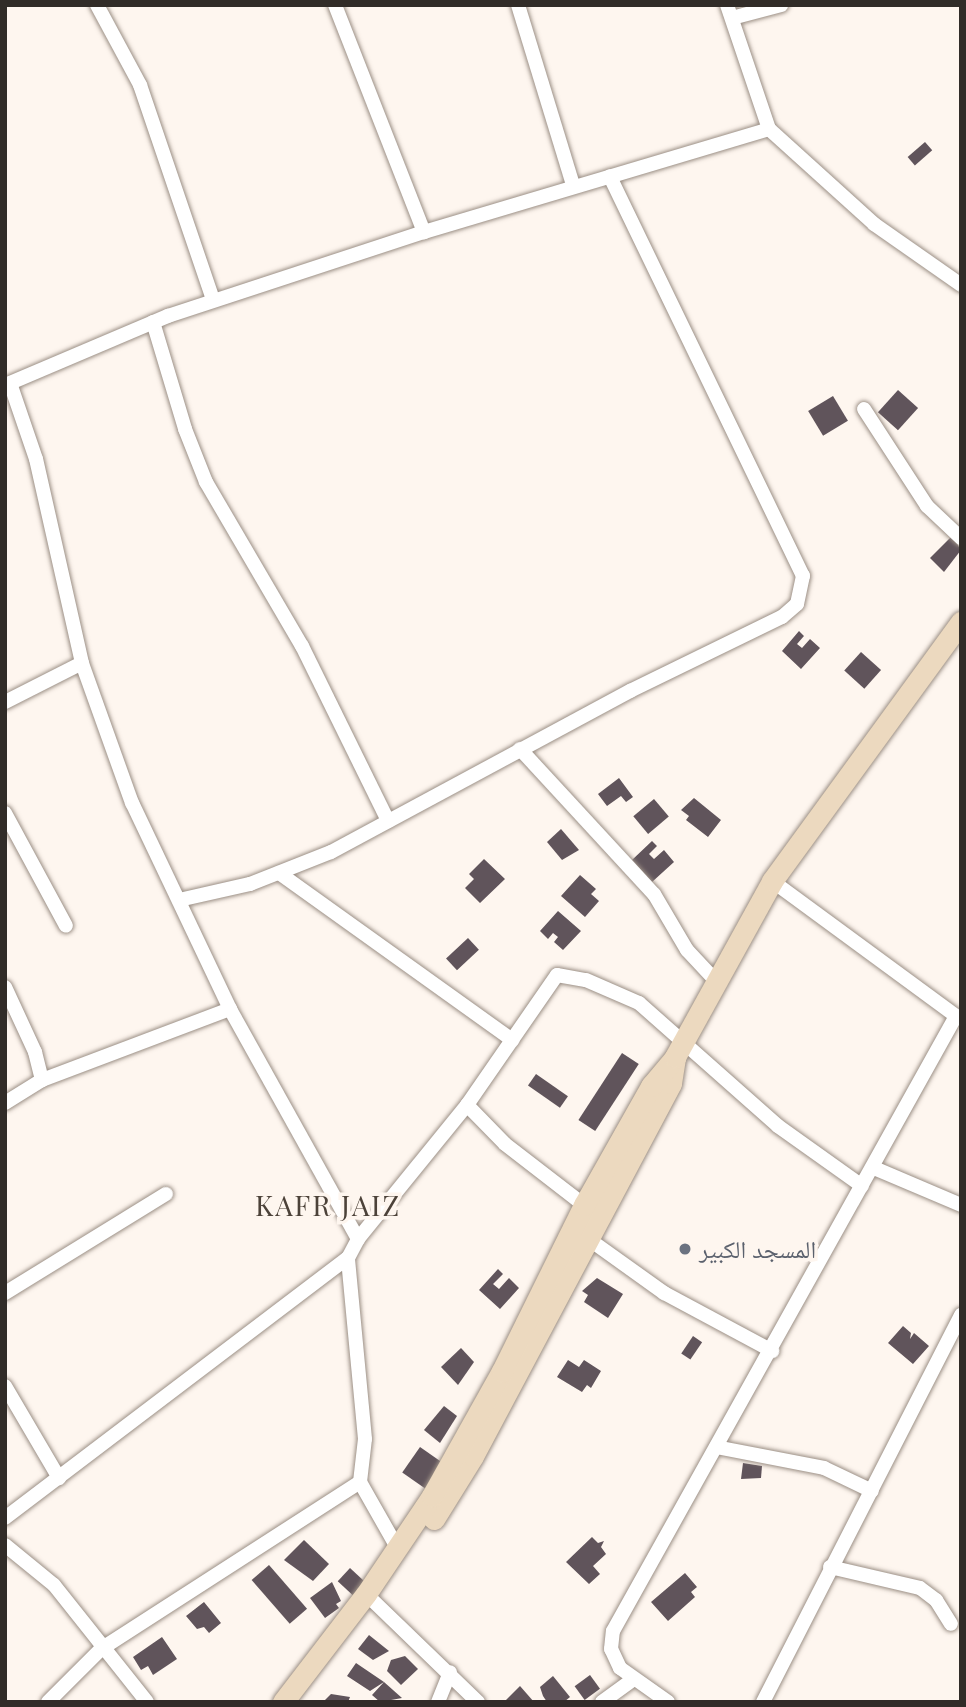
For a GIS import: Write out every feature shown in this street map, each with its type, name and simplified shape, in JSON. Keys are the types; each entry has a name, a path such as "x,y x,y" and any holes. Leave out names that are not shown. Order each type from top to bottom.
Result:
{"street":[{"path":"97,5 140,85 214,300"},
{"path":"335,5 424,232"},
{"path":"518,5 573,185"},
{"path":"781,5 729,12 769,129 874,224 961,285"},
{"path":"358,1239 230,1009 132,803 82,663 36,459 8,384 153,322 214,300 573,185 769,129"},
{"path":"179,900 216,894 279,873 388,821 520,749 782,617 797,604 803,588 803,576 610,176"},
{"path":"153,322 185,429 206,482 302,646 388,821"},
{"path":"864,409 927,506 961,538"},
{"path":"297,1702 473,1456 581,1233 584,1206 651,1086 680,1048 772,881 961,622"},
{"path":"5,702 82,663"},
{"path":"520,749 654,894 687,950 716,981"},
{"path":"5,813 66,926"},
{"path":"279,873 512,1040"},
{"path":"668,1702 632,1680 614,1659 612,1631 772,1351 958,1011 772,881"},
{"path":"5,1518 348,1258 358,1239 467,1105 560,974 616,991 680,1048 778,1126 862,1186"},
{"path":"5,988 35,1052 42,1080"},
{"path":"5,1103 42,1080 230,1009"},
{"path":"283,1702 370,1598 671,1083 680,1048"},
{"path":"467,1105 505,1144 584,1206"},
{"path":"873,1167 961,1205"},
{"path":"5,1293 166,1194"},
{"path":"581,1233 664,1293 772,1351"},
{"path":"348,1258 365,1439 360,1482 398,1549"},
{"path":"763,1702 961,1315"},
{"path":"5,1386 59,1478"},
{"path":"716,1447 824,1468 872,1491"},
{"path":"48,1702 101,1649 360,1482"},
{"path":"5,1545 54,1584 101,1649 147,1702"},
{"path":"830,1567 920,1588 936,1600 951,1624"},
{"path":"370,1598 450,1672 478,1702"},
{"path":"438,1702 450,1672"},
{"path":"602,1702 632,1680"}],"building":[{"path":"925,142 932,150 915,165 908,157"},
{"path":"898,390 918,408 898,430 878,412"},
{"path":"833,396 848,421 823,436 808,411"},
{"path":"952,536 961,550 944,572 930,558"},
{"path":"799,631 804,636 797,644 802,648 810,639 820,648 801,669 782,651"},
{"path":"861,652 881,670 864,689 844,671"},
{"path":"619,778 633,797 626,802 621,796 607,806 598,794"},
{"path":"694,798 721,820 708,837 686,820 689,816 681,810"},
{"path":"654,799 669,817 648,834 633,816"},
{"path":"561,829 579,850 562,860 547,842"},
{"path":"652,841 657,846 649,854 654,859 664,850 674,862 652,882 632,860"},
{"path":"484,859 505,879 480,903 465,888 474,879 469,874"},
{"path":"580,875 596,889 591,894 599,901 585,917 561,896"},
{"path":"558,911 581,931 563,950 554,942 558,937 553,933 548,939 540,931"},
{"path":"468,938 479,950 457,970 446,958"},
{"path":"622,1053 639,1064 595,1131 578,1120"},
{"path":"536,1074 568,1096 560,1108 528,1085"},
{"path":"498,1269 503,1274 493,1284 499,1289 509,1278 519,1288 500,1309 479,1290"},
{"path":"597,1278 623,1294 608,1318 584,1302 588,1295 582,1291"},
{"path":"903,1326 911,1333 910,1339 914,1333 929,1346 913,1364 888,1343"},
{"path":"693,1336 702,1342 690,1360 681,1353"},
{"path":"461,1348 474,1362 458,1385 441,1367"},
{"path":"568,1360 579,1367 584,1360 601,1371 591,1388 587,1385 582,1392 557,1377"},
{"path":"444,1406 457,1416 440,1443 424,1430"},
{"path":"420,1447 443,1463 425,1488 402,1472"},
{"path":"743,1463 762,1466 761,1478 741,1479"},
{"path":"592,1537 598,1543 604,1541 601,1547 606,1554 593,1566 600,1574 589,1584 566,1562"},
{"path":"304,1540 329,1564 313,1581 284,1560"},
{"path":"269,1565 307,1609 290,1624 252,1580"},
{"path":"350,1568 365,1582 353,1595 338,1581"},
{"path":"685,1573 697,1587 691,1592 695,1597 668,1621 651,1602"},
{"path":"332,1582 341,1601 336,1604 339,1608 325,1618 310,1598"},
{"path":"204,1602 221,1623 209,1633 204,1627 197,1629 186,1616"},
{"path":"369,1635 389,1651 373,1660 358,1649"},
{"path":"162,1637 177,1659 153,1675 148,1666 141,1670 133,1657"},
{"path":"405,1656 418,1669 401,1685 387,1671 391,1660"},
{"path":"356,1663 384,1682 370,1691 347,1676"},
{"path":"590,1675 600,1689 585,1700 575,1686"},
{"path":"553,1676 570,1697 564,1702 547,1702 543,1696 540,1687"},
{"path":"384,1682 402,1698 380,1702 372,1695"},
{"path":"520,1686 534,1702 504,1702"},
{"path":"331,1694 350,1697 348,1702 323,1702"}],"place":[{"name":"المسجد الكبير","path":"685,1249"}],"district":[{"name":"KAFR JAIZ","path":"328,1205"}]}
